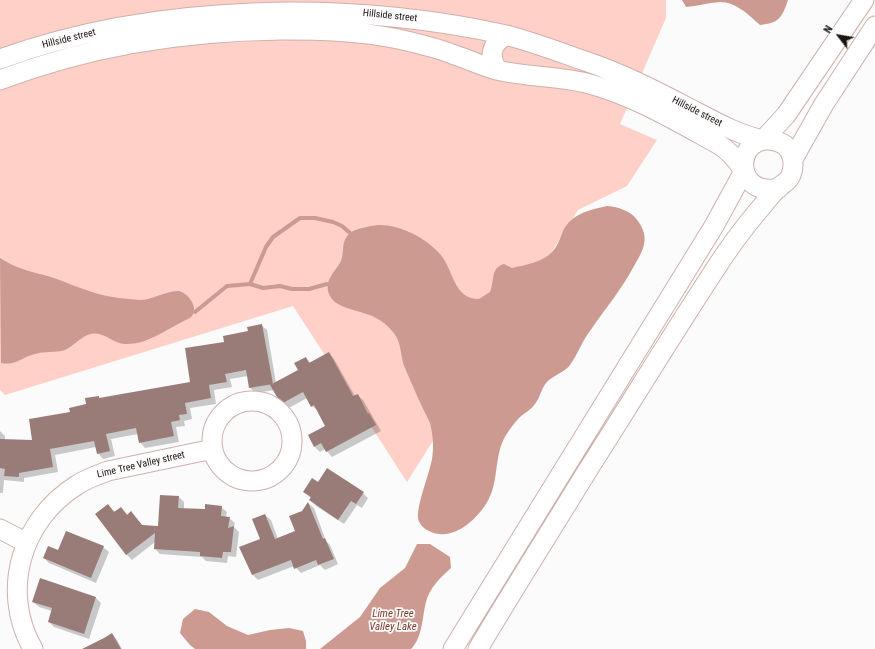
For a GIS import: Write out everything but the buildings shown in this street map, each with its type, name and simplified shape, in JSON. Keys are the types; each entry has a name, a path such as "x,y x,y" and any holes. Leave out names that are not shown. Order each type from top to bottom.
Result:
{"street":[{"path":"763,140 786,115 864,0"},
{"name":"Hillside street","path":"0,59 70,38 127,25 212,14 306,10 387,15 440,22 506,36 586,61 652,89 727,128 749,137 763,140"},
{"path":"793,159 827,99 875,26"},
{"name":"Hillside street","path":"0,80 48,64 89,53 131,44 173,38 259,30 344,31 384,36 423,45 498,70 585,83 630,98 728,150 744,171"},
{"path":"498,70 492,58 492,50 500,39 506,36"},
{"path":"478,649 677,328 724,255 741,231 791,175 793,159 790,152 782,144 771,140 763,140 750,148 744,162 744,171 748,179 762,189 770,190 779,188"},
{"path":"453,649 714,226 744,171"},
{"path":"256,401 266,403 281,413 291,428 292,447 290,456 279,471 271,477 262,480 244,480 227,472 220,466 213,449 212,439 214,430 223,414 238,403 256,401"},
{"name":"Lime Tree Valley street","path":"33,649 22,626 18,610 16,594 17,577 20,561 32,530 52,504 64,493 83,482 108,471 213,449"},
{"path":"0,529 27,543"}],"shaded area":[{"path":"0,0 666,0 666,18 620,124 657,140 627,186 578,210 407,482 293,306 5,395 0,390"}],"water":[{"path":"682,0 788,0 782,15 776,21 760,25 742,10 731,4 720,2 686,7"},
{"path":"607,206 616,207 628,212 640,224 644,232 645,241 639,258 619,291 587,335 570,365 546,383 532,408 517,420 506,435 499,452 493,487 486,504 481,511 469,523 454,532 438,534 427,530 418,518 418,512 433,454 432,432 430,423 403,363 398,339 387,325 378,319 343,307 332,299 329,294 329,280 341,261 344,243 347,236 354,231 376,225 396,227 404,230 420,238 434,248 445,261 459,289 470,298 479,299 490,292 495,272 500,266 504,264 512,268 534,263 544,258 554,250 563,231 571,220 582,213"},
{"path":"0,258 21,269 111,297 145,300 170,292 179,291 187,295 190,299 194,307 193,315 151,339 134,344 116,342 100,334 91,334 87,335 65,350 30,355 15,362 6,364 1,363"},
{"name":"Lime Tree Valley Lake","path":"417,544 430,544 450,557 451,568 439,579 430,592 426,602 422,627 418,639 411,649 320,649 360,617 380,588 405,568"},
{"path":"195,609 209,612 227,626 248,635 270,630 289,628 303,631 306,641 306,649 195,649 180,633 183,619"}],"waterway":[{"path":"195,312 227,286 250,284 266,247 273,237 300,218 315,218 333,222 342,226 350,233"},
{"path":"250,284 263,288 280,286 292,289 309,289 327,284"}]}
